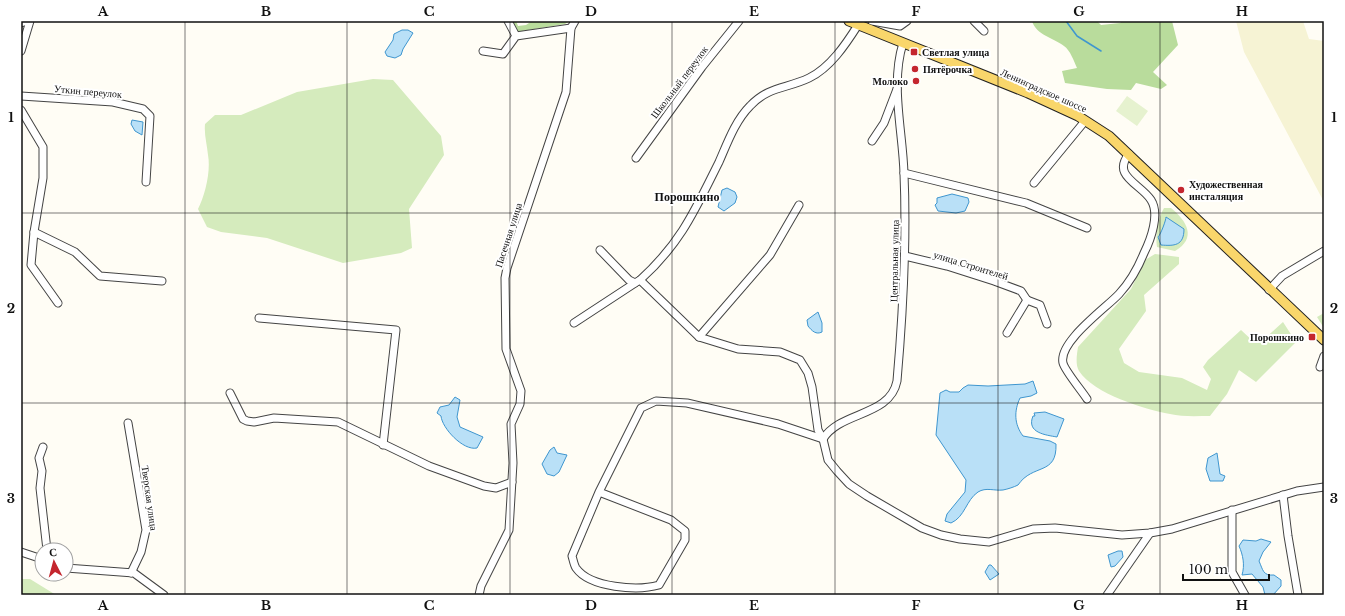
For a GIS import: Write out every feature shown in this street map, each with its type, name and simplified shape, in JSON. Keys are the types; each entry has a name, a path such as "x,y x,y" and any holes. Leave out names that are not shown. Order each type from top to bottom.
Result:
{"main road":[{"name":"Ленинградское шоссе","path":"854,22 902,43 1028,93 1085,121 1109,136 1269,290 1324,340"}],"street":[{"path":"21,23 29,21 21,51"},
{"path":"508,21 516,36"},
{"name":"Пасечная улица","path":"479,595 481,586 509,530 514,448 511,424 520,404 521,391 506,349 507,268 566,92 571,28 575,21"},
{"name":"Школьный переулок","path":"636,158 702,67 739,21"},
{"path":"872,21 900,26 907,21"},
{"path":"974,21 984,31"},
{"path":"574,323 637,281 659,262 678,238 694,213 735,129 746,110 769,92 809,78 829,64 854,22"},
{"path":"483,51 503,54 516,36 571,28"},
{"name":"Центральная улица","path":"823,439 829,430 838,423 875,408 895,392 900,350 905,256 904,173 898,87 899,55 902,43"},
{"path":"872,141 884,123 898,87"},
{"name":"Уткин переулок","path":"21,96 113,102 143,108 150,116 146,182"},
{"path":"21,110 43,147 43,178 34,232 31,265 58,303"},
{"path":"1034,183 1085,121"},
{"path":"1087,399 1064,364 1064,352 1088,322 1119,294 1132,278 1144,253 1152,230 1154,214 1151,199 1127,176 1124,171 1124,160 1129,154"},
{"path":"904,173 1026,203 1087,228"},
{"path":"699,337 770,255 799,205"},
{"path":"34,232 75,252 100,276 162,281"},
{"path":"600,250 629,280 637,281 699,337 738,349 780,352 800,360 808,373 812,387 818,430 823,439 828,460 849,484 922,528 941,535 960,539 989,542 1033,529 1055,528 1122,535 1150,533 1172,529 1284,495 1324,487"},
{"path":"1269,290 1282,276 1324,251"},
{"name":"улица Строителей","path":"905,256 947,266 1021,292 1027,300 1040,305 1047,324"},
{"path":"1007,333 1027,300"},
{"path":"259,318 396,330 383,445"},
{"path":"1320,367 1324,357"},
{"path":"230,393 243,419 247,421 254,422 274,418 338,422 429,466 484,486 496,488 512,482"},
{"path":"599,492 672,520 685,531 685,540 659,585 645,589 613,586 593,581 576,568 572,556 599,492 641,408 656,401 687,403 778,424 823,439"},
{"name":"Тверская улица","path":"128,423 146,530 141,552 131,573"},
{"path":"43,447 39,458 42,471 40,488 46,542"},
{"path":"1284,495 1288,536 1298,595"},
{"path":"1232,510 1232,572 1245,595"},
{"path":"1107,595 1150,533"},
{"path":"21,552 34,556"},
{"path":"74,569 131,573 164,595"}],"shaded area":[{"path":"1236,21 1303,21 1309,39 1324,41 1324,202 1244,52"}],"green space":[{"path":"510,21 516,21 518,26 526,25 532,21 568,22 565,24 516,32"},
{"path":"1032,21 1097,21 1101,25 1120,23 1122,21 1172,21 1178,45 1153,72 1167,85 1161,89 1136,83 1131,90 1107,89 1065,83 1062,71 1077,68 1072,56 1060,43 1037,30"},
{"path":"373,79 393,80 441,136 444,155 409,209 412,248 401,253 343,263 267,238 221,232 207,227 198,209 205,190 209,168 205,124 215,115 241,115 297,92"},
{"path":"1127,96 1148,111 1137,126 1116,111"},
{"path":"1164,208 1171,208 1177,213 1185,224 1187,230 1188,235 1186,241 1175,251 1157,247 1156,238 1160,217"},
{"path":"1155,254 1179,257 1179,264 1144,295 1146,311 1119,349 1124,363 1139,372 1182,378 1207,390 1211,379 1203,367 1208,360 1241,330 1255,343 1262,341 1283,322 1296,342 1256,382 1239,370 1227,394 1210,416 1175,415 1159,412 1134,404 1096,387 1079,371 1077,365 1078,347 1131,289 1145,260"},
{"path":"1324,313 1324,328 1317,317"},
{"path":"21,579 30,579 56,595 21,595"}],"water":[{"path":"402,30 408,30 413,33 401,55 395,58 387,56 385,52 393,40 394,34"},
{"path":"132,120 143,122 142,135 135,131 131,124"},
{"path":"727,188 735,192 737,197 735,203 724,211 718,207 722,190"},
{"path":"952,194 968,198 969,202 965,211 956,213 938,211 935,205 937,203 937,198"},
{"path":"1166,217 1184,229 1184,235 1177,244 1161,245 1158,237 1161,233"},
{"path":"818,312 822,323 822,332 818,333 814,332 808,326 807,320"},
{"path":"1033,381 1037,393 1020,398 1016,413 1018,427 1023,436 1050,441 1056,444 1053,461 1024,478 1018,485 1003,490 987,489 978,492 974,495 963,513 956,520 951,523 945,521 947,514 965,492 966,480 936,435 940,393 946,390 950,392 959,392 968,385 988,386 1025,384"},
{"path":"455,397 460,400 457,417 460,427 483,437 477,448 466,446 454,438 442,421 441,416 437,413 440,407 449,405"},
{"path":"1045,412 1064,419 1057,437 1038,432 1032,426 1033,416 1035,416 1034,413"},
{"path":"554,447 557,453 567,455 559,472 554,476 547,474 542,464 550,450"},
{"path":"1217,453 1220,474 1225,476 1223,481 1210,481 1206,469 1208,458"},
{"path":"1261,539 1271,542 1263,552 1259,561 1263,570 1265,573 1274,575 1281,580 1281,586 1273,595 1265,595 1263,587 1252,574 1242,575 1243,560 1239,546 1243,540 1256,541"},
{"path":"1122,551 1123,557 1115,566 1111,567 1108,555"},
{"path":"989,565 991,565 999,574 990,580 985,572"}],"waterway":[{"path":"1066,21 1077,36 1101,51"}],"place":[{"name":"Светлая улица","path":"914,52"},
{"name":"Пятёрочка","path":"915,69"},
{"name":"Молоко","path":"916,81"},
{"name":"Художественная инсталяция","path":"1181,190"},
{"name":"Порошкино","path":"1312,337"}],"district":[{"name":"Порошкино","path":"687,197"}]}
